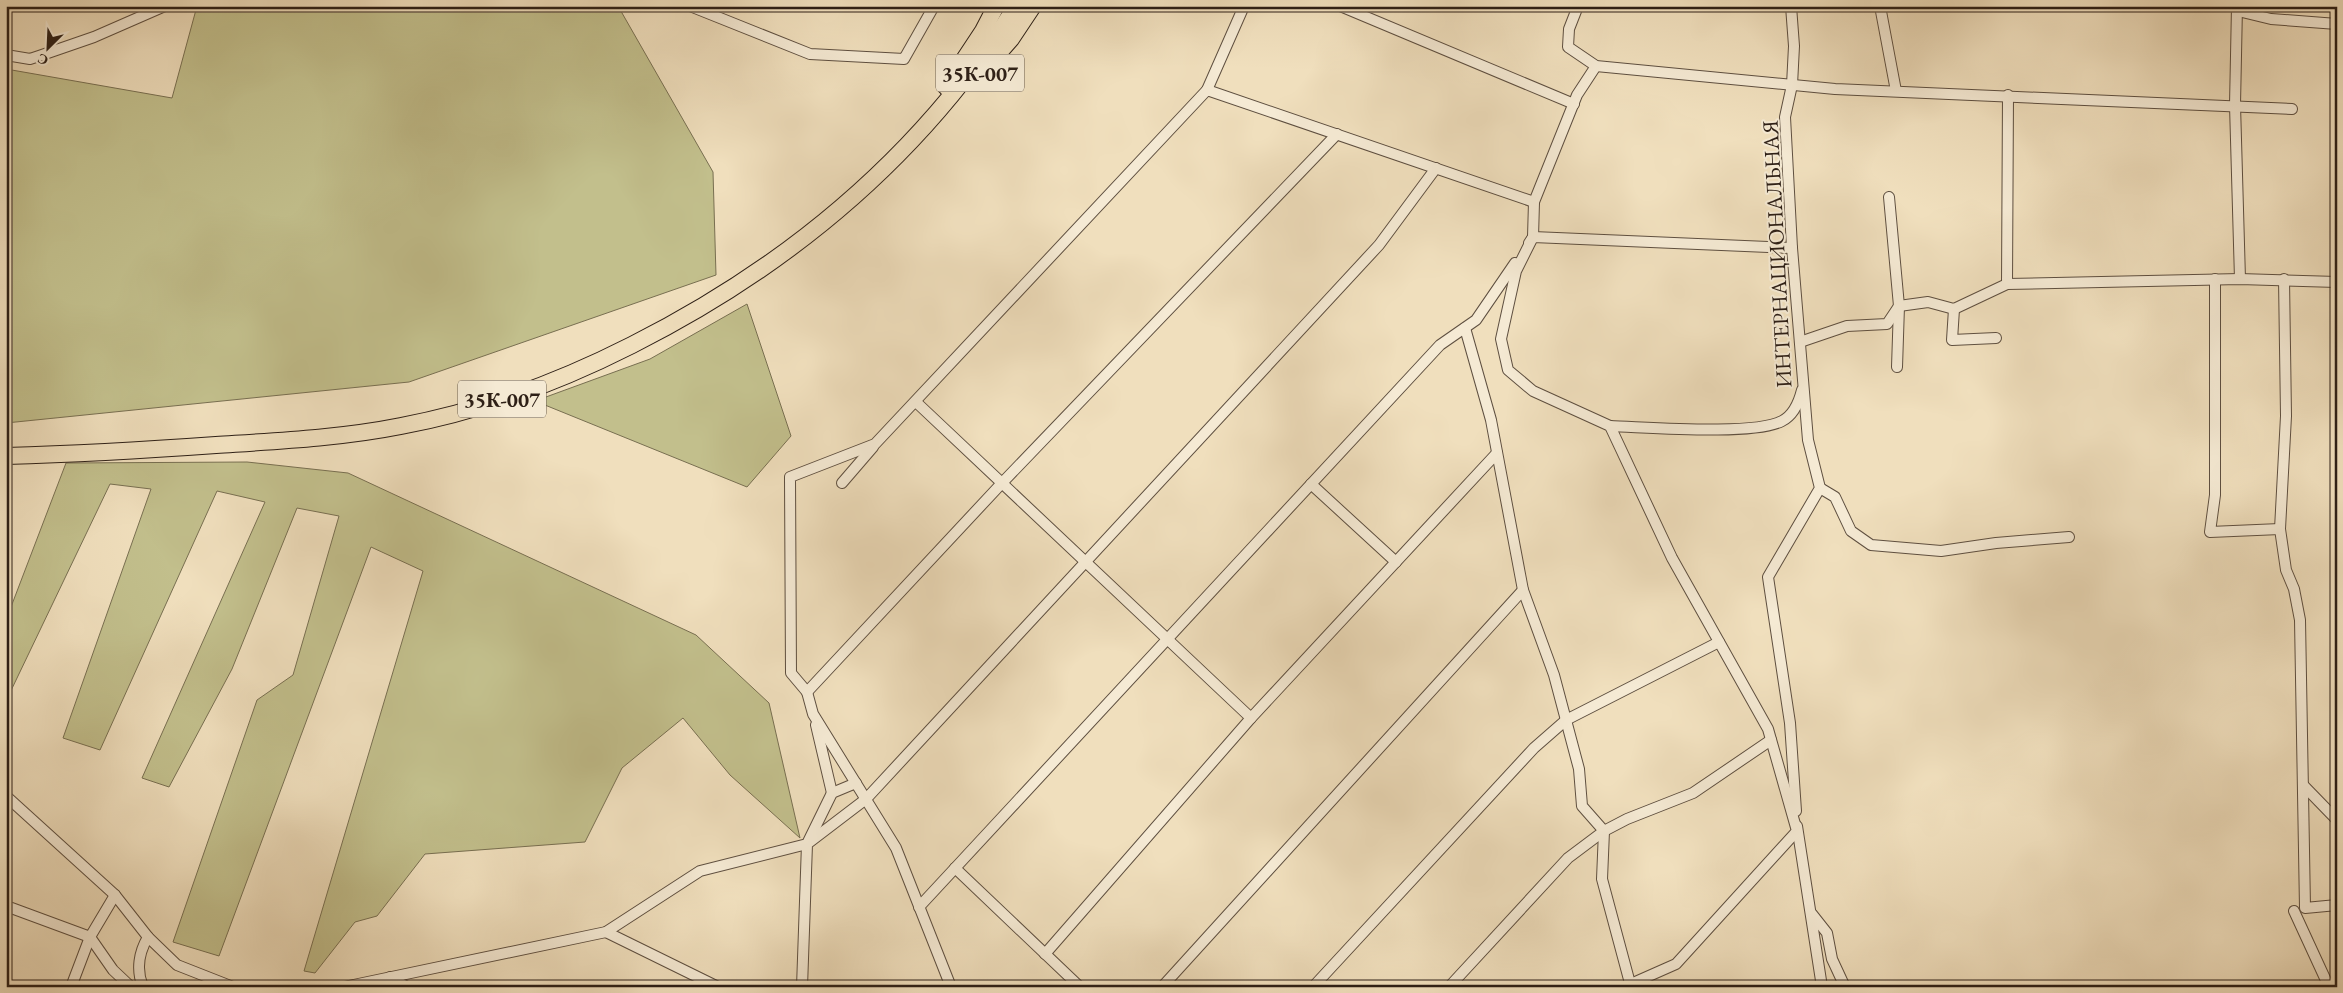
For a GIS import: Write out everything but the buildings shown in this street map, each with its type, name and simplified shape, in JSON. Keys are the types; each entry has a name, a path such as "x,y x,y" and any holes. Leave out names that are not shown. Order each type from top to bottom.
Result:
{"main road":[{"name":"35К-007","path":"919,132 983,31 996,6"},
{"name":"35К-007","path":"919,132 970,72 1016,6"},
{"name":"35К-007","path":"6,456 286,441 401,426 470,410 534,389 589,367 683,319 775,261 820,227 964,91 1011,39 1033,6"}],"street":[{"path":"6,55 30,59 94,37 165,6"},
{"path":"690,6 810,54 904,59 934,6"},
{"path":"842,483 876,444 1207,90 1244,6"},
{"path":"1340,6 1574,104"},
{"path":"1578,6 1570,29 1568,47 1596,66 1835,89 2235,104 2292,109"},
{"name":"ИНТЕРНАЦИОНАЛЬНАЯ","path":"1791,6 1794,46 1792,85 1785,117 1792,248 1808,440 1820,488"},
{"path":"1880,6 1896,91"},
{"path":"2240,279 2235,104 2237,9 2270,18 2337,24"},
{"path":"1596,66 1574,104 1534,202 1533,237 1516,272 1501,338 1508,370 1533,391 1610,426 1750,429 1782,421 1797,407 1804,385"},
{"path":"1207,90 1534,202"},
{"path":"2007,284 2008,95"},
{"path":"808,692 1002,484 1337,134"},
{"path":"344,987 606,932 700,871 807,844 866,799 1379,245 1436,168"},
{"path":"1889,197 1900,306 1897,368"},
{"path":"1533,237 1792,248"},
{"path":"919,907 1440,345 1476,320 1533,237"},
{"path":"2215,279 2215,495 2210,532 2280,529"},
{"path":"1800,342 1847,326 1887,324 1900,306 1928,302 1954,309 2007,284 2215,279 2284,279 2337,282"},
{"path":"2284,279 2286,416 2280,529 2286,570 2294,589 2300,620 2305,908 2337,905"},
{"path":"1954,309 1952,340 1996,338"},
{"path":"1465,328 1491,420 1523,590 1554,675 1579,768 1582,806 1604,831 1602,879 1628,986 1676,964 1797,831"},
{"path":"916,402 1252,718"},
{"path":"1610,426 1672,558 1768,729 1797,831"},
{"path":"802,987 807,844 832,793 808,692 792,674 790,477 876,444"},
{"path":"1045,954 1252,718 1497,453"},
{"path":"1311,484 1396,562"},
{"path":"1822,987 1797,831 1790,723 1768,577 1820,488 1835,497 1851,531 1871,545 1941,551 1996,543 2069,538"},
{"path":"1162,987 1523,590"},
{"path":"1313,987 1534,748 1566,720 1719,642"},
{"path":"808,692 813,714 896,848 951,987"},
{"path":"1449,987 1568,858 1604,831 1627,819 1693,793 1771,740"},
{"path":"832,793 856,783"},
{"path":"2303,784 2337,820"},
{"path":"6,796 114,895 148,937 177,965 233,987"},
{"path":"955,868 1080,987"},
{"path":"71,987 90,937 114,895"},
{"path":"6,906 90,937 113,970 132,987"},
{"path":"2294,911 2329,987"},
{"path":"1810,912 1827,933 1832,959 1845,987"},
{"path":"606,932 718,987"},
{"path":"143,987 139,977 141,950 148,937"},
{"path":"390,977 407,987"}],"shaded area":[{"path":"197,6 618,6 713,172 716,275 409,382 6,423 6,69 172,98"},
{"path":"747,304 791,436 747,487 535,401 650,359"},
{"path":"247,462 348,473 696,635 769,703 800,838 730,775 683,718 622,768 585,842 425,854 377,916 355,922 315,973 304,971 423,571 371,547 219,956 173,942 257,700 293,675 339,516 297,508 232,669 169,787 142,778 265,502 217,491 100,750 63,738 151,489 110,484 6,701 6,620 66,463"}]}
